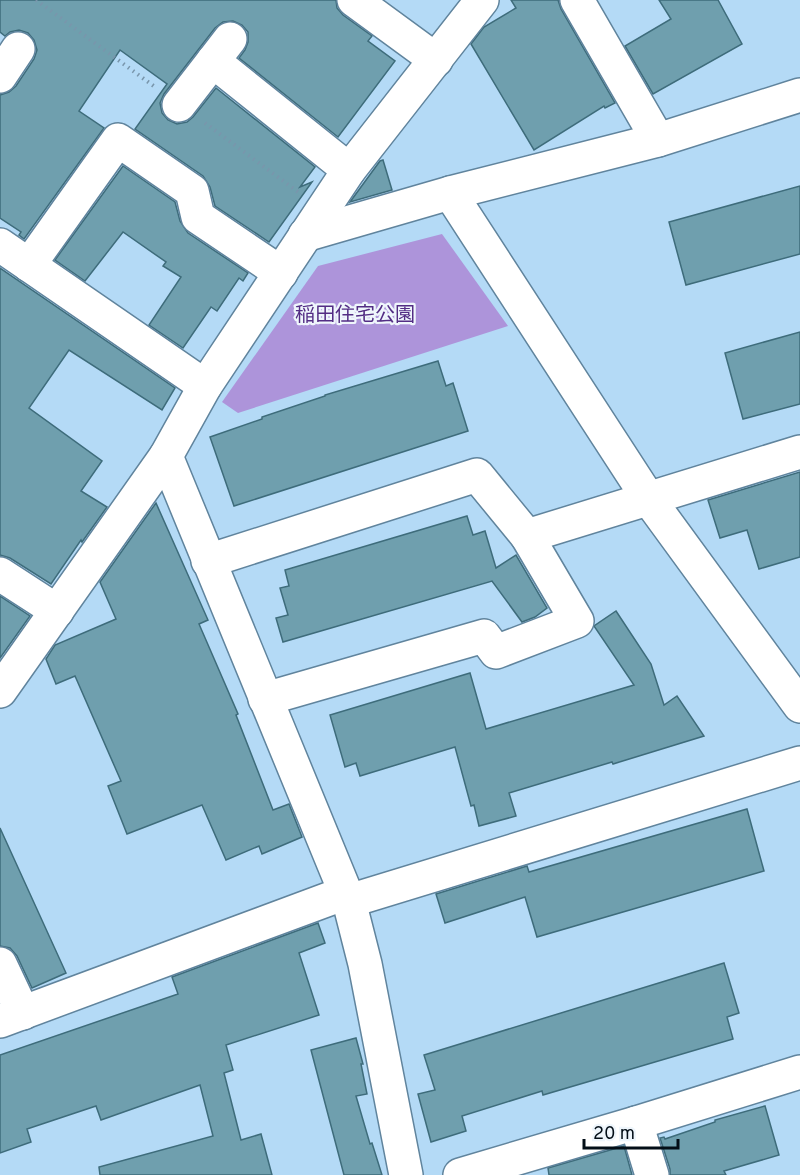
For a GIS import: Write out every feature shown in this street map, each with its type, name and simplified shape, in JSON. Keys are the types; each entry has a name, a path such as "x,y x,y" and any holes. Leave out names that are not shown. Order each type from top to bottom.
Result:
{"street":[{"path":"354,0 436,60"},
{"path":"0,691 165,456 205,386 350,170 482,0"},
{"path":"577,0 658,140"},
{"path":"0,76 18,49"},
{"path":"179,105 222,50 350,170"},
{"path":"306,235 450,193 658,140 800,95"},
{"path":"29,265 118,140 192,191 198,217 280,273"},
{"path":"450,193 648,498 800,706"},
{"path":"0,245 205,386"},
{"path":"527,536 800,452"},
{"path":"165,456 347,897 365,964 406,1175"},
{"path":"208,561 477,475 527,536 577,621 496,652 484,636 265,699"},
{"path":"0,574 57,611"},
{"path":"0,964 23,1013 347,897 800,763"},
{"path":"460,1175 799,1076"},
{"path":"636,1123 652,1175"}],"green space":[{"name":"稲田住宅公園","path":"442,234 508,326 238,413 222,402 318,266"}],"building":[{"path":"0,0 336,0 337,8 343,15 372,36 368,41 395,61 338,137 239,58 248,42 248,32 242,25 233,21 223,22 215,28 164,94 160,103 162,113 168,120 177,124 187,122 193,117 216,88 315,167 300,187 312,182 269,242 215,206 210,187 203,176 135,129 167,84 120,50 79,111 104,128 24,239 19,235 21,232 0,218 0,95 16,86 34,59 37,50 34,40 28,33 19,30 5,36 0,32"},
{"path":"511,0 558,0 615,103 605,108 604,106 534,150 471,44 484,27 516,8"},
{"path":"659,0 718,0 742,44 653,94 625,46 671,19"},
{"path":"383,160 392,190 350,202 380,161"},
{"path":"123,166 175,202 180,221 188,233 248,273 243,281 239,278 217,311 211,307 183,348 149,325 181,277 163,266 166,262 123,232 85,281 55,260"},
{"path":"800,186 800,254 686,285 669,222"},
{"path":"0,268 175,388 162,410 69,350 29,408 102,461 81,491 107,507 51,584 10,558 0,555"},
{"path":"800,332 800,404 743,419 725,353"},
{"path":"438,361 446,386 453,383 468,431 234,506 210,437 325,395"},
{"path":"800,472 800,557 759,569 747,530 720,538 708,500"},
{"path":"156,503 208,620 199,624 238,714 236,715 273,810 289,804 302,837 262,854 259,846 226,860 202,805 127,834 108,786 121,781 75,676 56,684 46,659 55,645 116,619 100,582"},
{"path":"467,516 473,535 485,531 496,568 516,555 547,608 535,617 522,622 492,581 283,642 276,618 288,615 280,588 289,586 285,570"},
{"path":"0,596 30,616 0,658"},
{"path":"616,611 651,664 664,705 677,696 704,736 509,793 516,816 479,826 474,805 471,806 455,747 360,776 356,763 345,767 330,715 470,673 486,729 634,685 594,626"},
{"path":"747,809 764,871 537,937 525,897 445,923 436,894 527,866 529,872"},
{"path":"0,828 66,973 32,988 17,956 10,948 0,946"},
{"path":"318,923 325,943 299,953 319,1015 226,1045 233,1070 224,1073 241,1140 261,1134 272,1175 100,1175 99,1167 213,1136 200,1085 101,1120 96,1106 27,1129 31,1142 0,1153 0,1055 178,994 172,977"},
{"path":"724,963 739,1013 727,1017 733,1039 543,1095 542,1091 462,1116 466,1131 431,1142 418,1094 435,1090 424,1055"},
{"path":"356,1038 363,1064 361,1064 367,1094 356,1096 382,1175 344,1175 311,1050"},
{"path":"765,1106 779,1155 724,1171 726,1175 670,1175 660,1138 665,1139 715,1122 715,1120"},
{"path":"624,1146 632,1175 549,1175 548,1168"}]}
